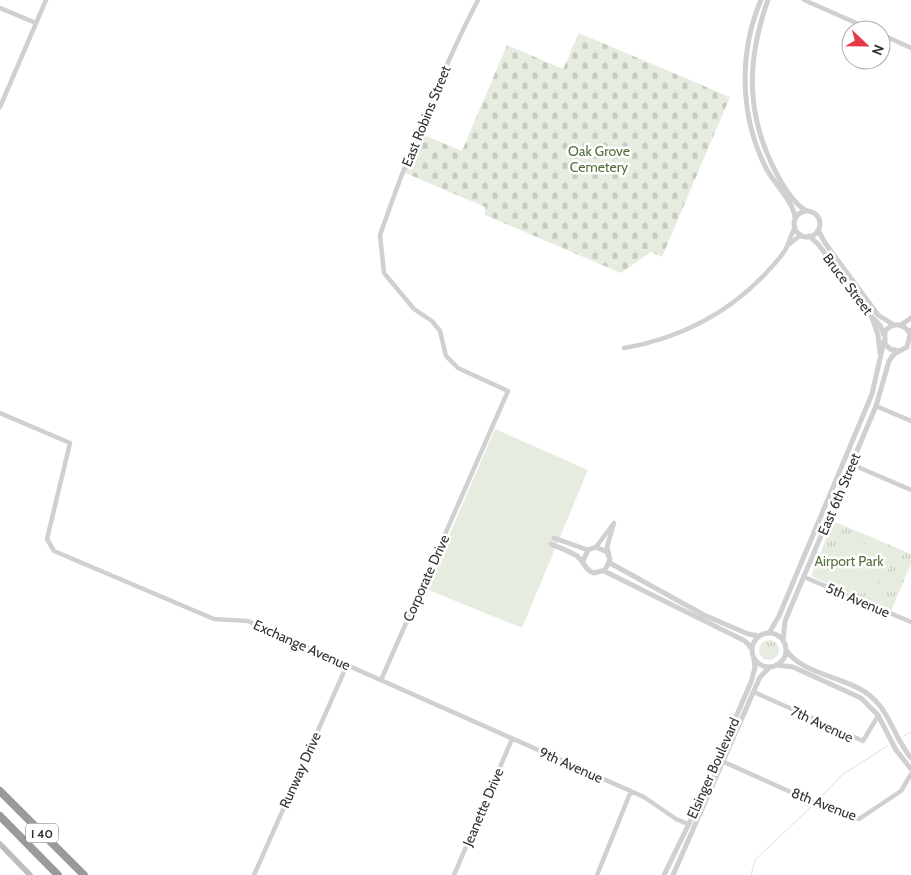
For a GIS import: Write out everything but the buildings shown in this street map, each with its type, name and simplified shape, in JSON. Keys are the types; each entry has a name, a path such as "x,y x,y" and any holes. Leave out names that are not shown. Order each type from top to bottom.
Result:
{"highway":[{"name":"I 40","path":"0,791 84,875"},
{"name":"I 40","path":"0,816 58,875"}],"main road":[{"path":"0,844 30,875"}],"street":[{"path":"0,107 46,0"},
{"name":"East Robins Street","path":"380,235 438,82 478,0"},
{"path":"761,0 748,44 745,83 750,120 761,156 775,184 794,210 796,218 795,227 788,245"},
{"path":"745,83 749,77 759,26 768,0"},
{"path":"804,0 849,20"},
{"path":"0,8 36,23"},
{"path":"891,39 911,48"},
{"path":"753,55 753,104"},
{"path":"745,83 749,86 751,102 760,133 776,171 796,202 819,219 818,230 809,236 802,235 795,227"},
{"path":"796,218 801,212 807,211"},
{"name":"Bruce Street","path":"818,230 825,244 878,315 894,325"},
{"name":"Corporate Drive","path":"380,235 384,273 414,309 432,321 440,331 446,356 458,368 508,391 381,680"},
{"path":"624,348 675,335 721,312 759,281 788,245 802,235"},
{"name":"Bruce Street","path":"809,236 818,244 870,315 880,325 884,338"},
{"path":"870,315 879,341 880,365"},
{"path":"911,318 901,325 887,328 884,338 890,349 911,350"},
{"path":"901,325 908,330 910,340"},
{"path":"902,350 910,340 911,330"},
{"name":"East 6th Street","path":"769,633 779,616 868,404 880,365 884,338"},
{"name":"East 6th Street","path":"784,641 785,621 876,406 889,361 894,354 902,350"},
{"path":"876,406 911,421"},
{"name":"Exchange Avenue","path":"0,414 70,443 47,539 54,551 214,619 248,621 512,739"},
{"path":"851,464 911,490"},
{"path":"551,544 583,561 590,572 598,574 604,571 610,563 607,547 614,523 596,547 588,550 554,538"},
{"path":"596,547 604,549 609,555"},
{"path":"583,561 588,550"},
{"path":"610,563 704,615 748,634 759,636 769,633 775,634 784,641 786,650 796,661 870,696 885,712 911,758"},
{"path":"604,571 745,641 752,649 754,659 761,665 793,667 855,695 878,716 896,750 911,769"},
{"name":"5th Avenue","path":"804,577 911,622"},
{"path":"752,649 759,636"},
{"path":"774,666 782,660 786,650"},
{"name":"Elsinger Boulevard","path":"665,875 751,682 755,665 754,659"},
{"name":"Runway Drive","path":"254,875 347,665"},
{"name":"Elsinger Boulevard","path":"673,875 696,827 762,674 774,666"},
{"name":"7th Avenue","path":"754,692 863,742 878,716"},
{"name":"9th Avenue","path":"512,739 653,802 676,819 688,824"},
{"name":"Jeanette Drive","path":"454,875 512,739"},
{"name":"8th Avenue","path":"724,762 816,803 859,819 902,791 911,774"},
{"path":"597,875 631,792"},
{"path":"688,824 696,827"}],"green space":[{"name":"Oak Grove Cemetery","path":"579,33 730,97 662,257 651,252 621,273 485,215 485,207 403,172 419,133 462,151 507,45 563,69"},
{"path":"495,429 588,470 522,628 426,589"},
{"name":"Airport Park","path":"833,521 911,554 911,564 891,611 811,576"},
{"path":"847,536 895,557 882,580 867,593 852,592 824,579 840,540"},
{"path":"765,640 773,640 779,646 779,654 773,660 765,660 759,654 759,646"}],"waterway":[{"path":"904,736 911,732"},
{"path":"818,800 842,775 887,746"},
{"path":"751,875 755,860 813,805"}]}
